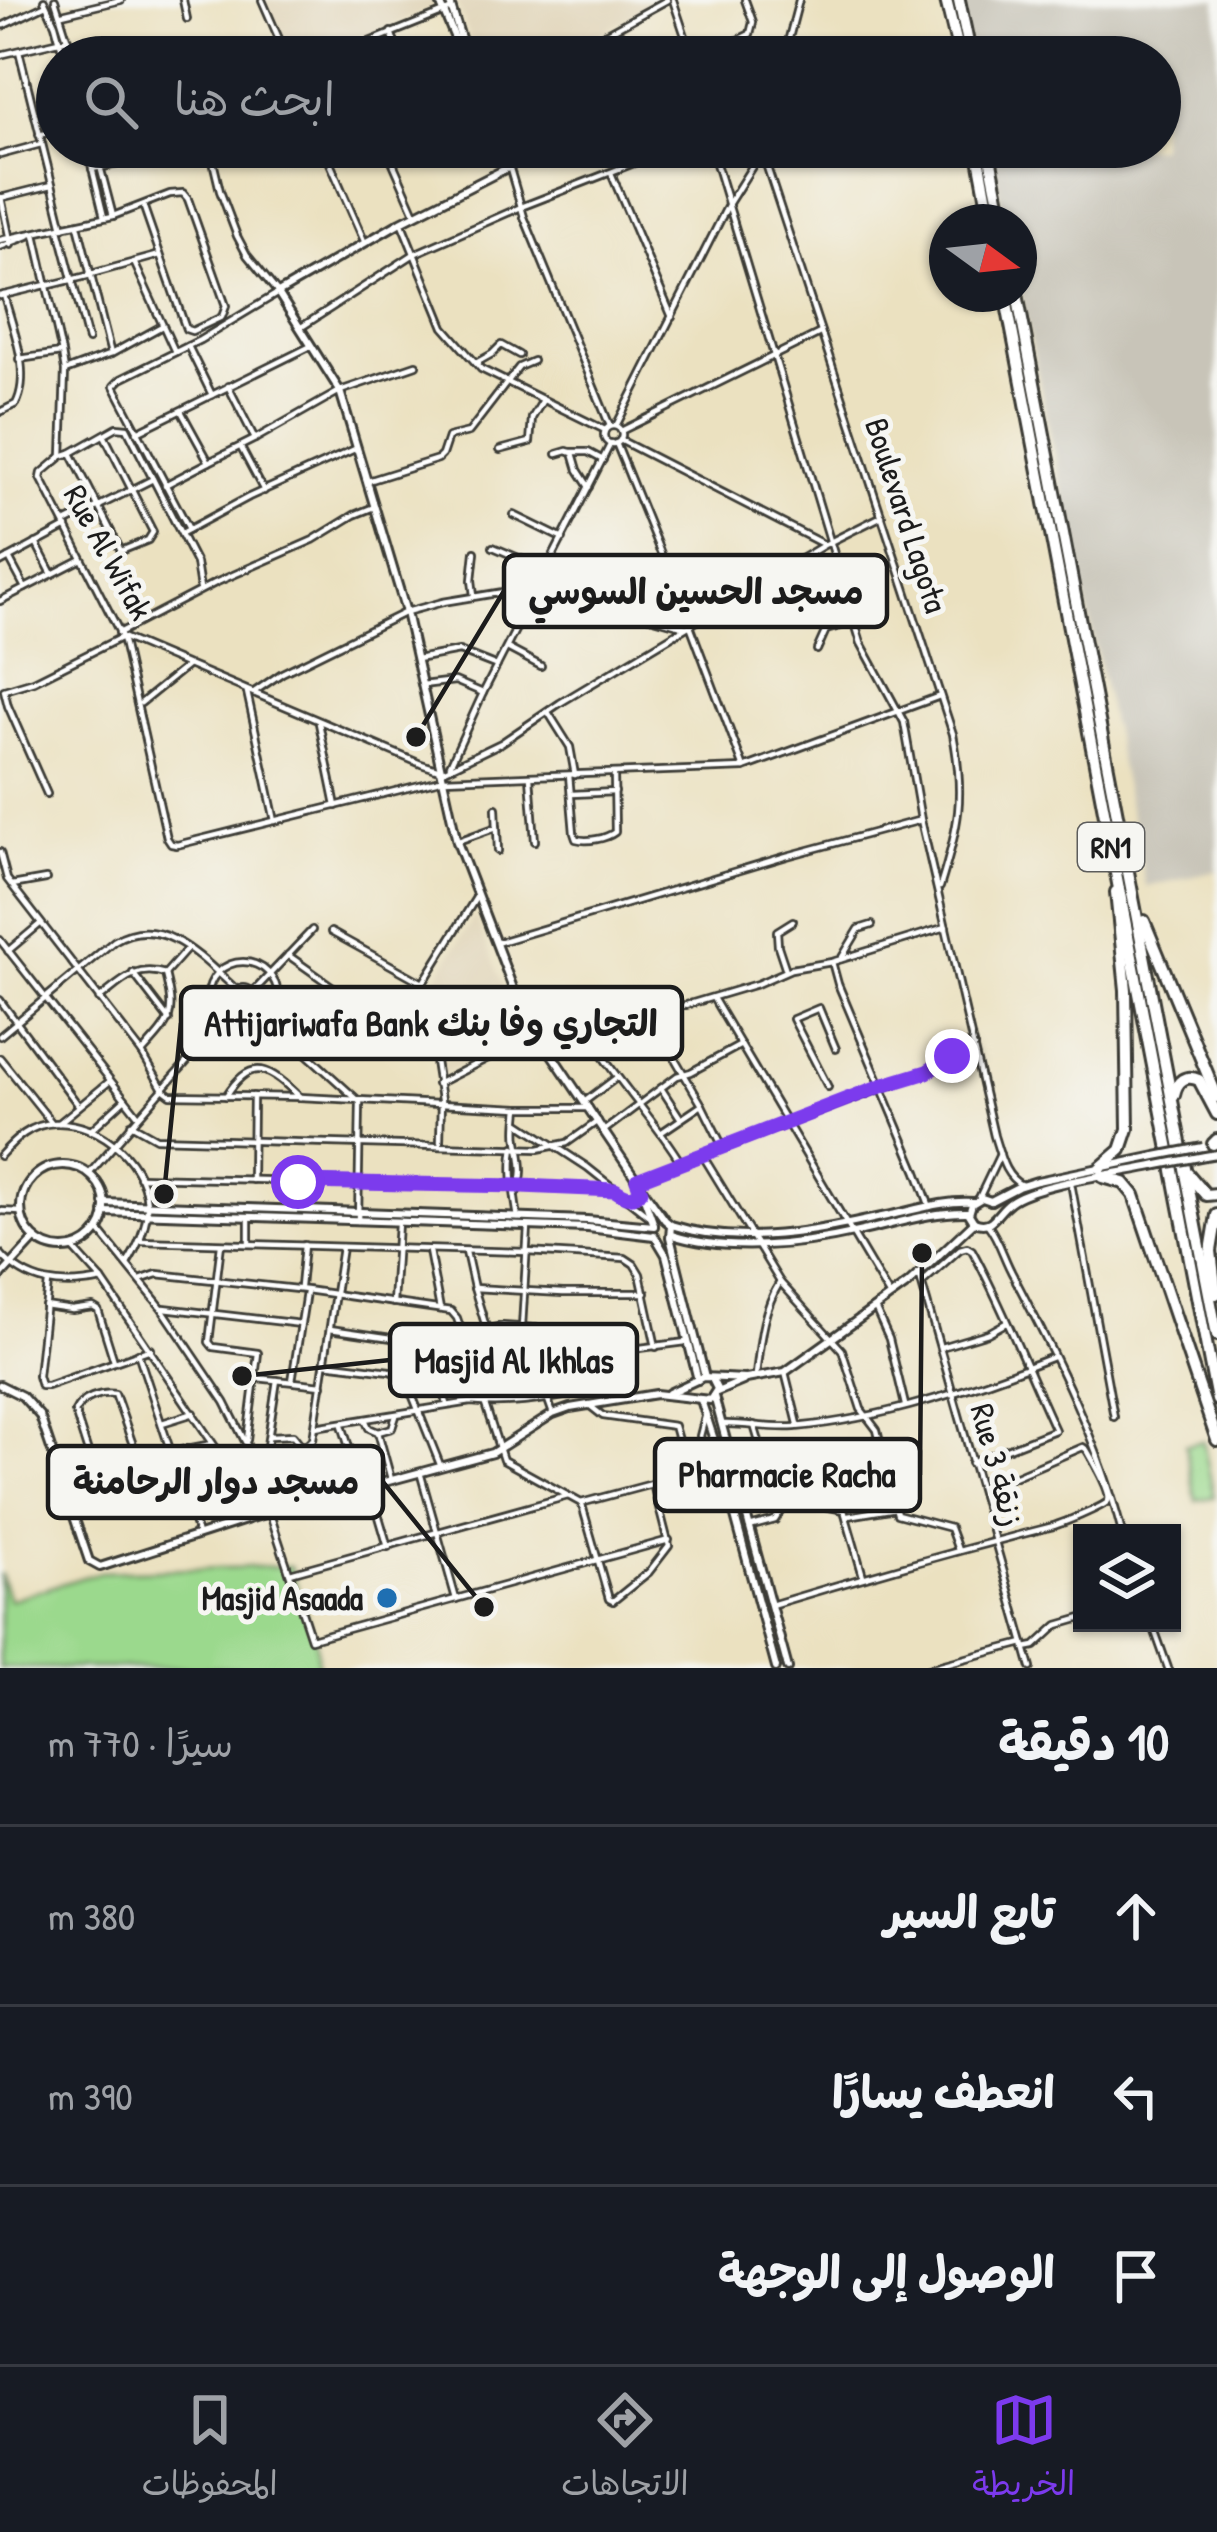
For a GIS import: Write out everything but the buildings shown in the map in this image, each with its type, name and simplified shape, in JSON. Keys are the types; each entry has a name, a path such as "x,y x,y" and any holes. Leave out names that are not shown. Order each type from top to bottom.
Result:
{"highway":[{"path":"946,0 955,36"},
{"path":"958,0 966,36"},
{"path":"981,168 988,204"},
{"path":"992,168 999,204"},
{"name":"RN1","path":"1009,312 1217,1335"},
{"name":"RN1","path":"1020,312 1217,1400"},
{"path":"1125,884 1217,1097"},
{"path":"1125,884 1115,904 1126,989 1128,1129 1121,1150 1102,1173 1127,1185 1133,1195 1217,1440"},
{"path":"1174,1110 1176,1087 1181,1079 1193,1078 1203,1084 1217,1114"},
{"path":"1183,1164 1201,1191 1210,1196 1217,1193"},
{"path":"1217,1215 1211,1251 1217,1303"}],"street":[{"path":"55,0 64,36"},
{"path":"62,14 121,0"},
{"path":"183,0 187,19"},
{"path":"262,0 278,36"},
{"path":"439,0 448,11"},
{"path":"448,0 454,36"},
{"path":"603,35 670,0 684,36"},
{"path":"745,0 753,22 745,36"},
{"path":"790,36 799,0"},
{"path":"0,27 45,2 62,36"},
{"path":"383,36 448,11"},
{"path":"391,32 392,36"},
{"path":"0,55 36,47"},
{"path":"19,51 36,122"},
{"path":"0,155 36,146"},
{"path":"48,168 88,340"},
{"path":"105,218 92,169 100,168 113,217"},
{"path":"214,168 240,244 278,293 340,391 406,612 457,842 521,1010 668,1222 703,1380"},
{"path":"332,168 365,243"},
{"path":"395,168 415,215"},
{"path":"200,592 199,569 185,531 114,386 401,222 507,168"},
{"path":"509,168 744,768"},
{"path":"300,328 414,254 623,168"},
{"path":"718,168 827,544 867,657 904,722 921,820 1000,1154 1010,1178 1022,1185"},
{"path":"755,168 729,203 605,440 827,544"},
{"name":"Boulevard Lagota","path":"767,168 953,734 961,773 958,823 939,892"},
{"path":"611,173 672,317"},
{"path":"10,241 0,198 52,185"},
{"path":"0,243 113,217 143,205 179,192 186,196 226,306 222,317 188,331 143,205"},
{"path":"401,222 443,327 476,363 543,400 613,428 822,333"},
{"path":"78,224 111,354"},
{"name":"Rue Al Wifak","path":"32,235 64,371 62,456 41,478 121,635 445,773 530,777 744,768 940,696"},
{"path":"0,412 20,399 22,380 2,296 160,255"},
{"path":"134,262 175,352"},
{"path":"64,371 111,354 162,326"},
{"path":"476,363 501,345 519,355"},
{"path":"188,346 212,395"},
{"path":"137,432 312,346"},
{"path":"20,359 62,353"},
{"path":"368,481 438,459 448,437 466,435 519,367 533,361"},
{"path":"165,485 340,391 416,365"},
{"path":"228,386 255,439"},
{"path":"500,450 530,442 532,418 543,400"},
{"path":"181,410 209,462"},
{"path":"62,456 117,427 127,428 185,531"},
{"path":"71,453 122,550 148,540 153,532 104,435"},
{"path":"445,773 616,442"},
{"path":"240,447 264,490"},
{"path":"185,531 357,448"},
{"path":"570,452 589,487"},
{"path":"557,454 588,452 603,460"},
{"path":"0,563 154,479"},
{"path":"47,794 2,689 34,681 200,592 374,507"},
{"path":"514,515 563,539"},
{"path":"121,635 167,838 181,845 445,773 827,544 882,516"},
{"path":"36,543 52,574"},
{"path":"493,547 548,570"},
{"path":"474,596 475,552"},
{"path":"9,559 25,588"},
{"path":"0,601 82,559"},
{"path":"275,821 250,691 406,612 539,586 688,626"},
{"path":"817,650 826,630 854,622"},
{"path":"507,648 542,666"},
{"path":"416,659 459,651 497,667"},
{"path":"139,705 188,665"},
{"path":"422,685 455,681 483,693"},
{"path":"548,712 570,747 577,839 614,834 614,773"},
{"path":"318,721 336,806"},
{"path":"530,777 536,841"},
{"path":"572,794 615,792"},
{"path":"496,808 498,851"},
{"path":"496,943 921,820"},
{"path":"457,842 497,826"},
{"path":"0,852 9,882 142,1053 163,1089 176,1095 519,1108 587,1105 616,1078"},
{"path":"0,885 46,879"},
{"path":"440,1145 442,1105 423,982 477,896"},
{"path":"786,971 777,931 793,921"},
{"path":"8,950 40,924"},
{"path":"841,960 859,929 872,925"},
{"path":"544,1047 757,985 786,971 841,960 947,927"},
{"path":"250,1003 252,993 312,930"},
{"path":"332,932 423,982"},
{"path":"0,1036 128,934 162,933 188,948 238,991"},
{"path":"0,940 138,1116"},
{"path":"165,974 188,948"},
{"path":"288,955 432,1057"},
{"path":"244,962 270,974 278,1002 269,1020 245,1031 220,1023 208,999 217,973 244,962"},
{"path":"832,962 929,1207"},
{"path":"99,999 133,973 153,970 165,974"},
{"path":"133,973 169,1020"},
{"path":"142,1053 169,1020 165,974"},
{"path":"250,1003 242,1006 235,995 245,988 252,993"},
{"path":"712,997 890,1298"},
{"path":"0,1000 79,1106"},
{"path":"89,1174 238,1003"},
{"path":"250,1003 359,1100 358,1217"},
{"path":"828,1087 794,1018 819,1008 836,1049"},
{"path":"650,1016 723,1147"},
{"path":"437,1084 535,1034"},
{"path":"589,1035 681,1163"},
{"path":"605,1130 684,1073 740,1045"},
{"path":"625,1197 634,1196 639,1186 681,1163 835,1100 927,1072 974,1047"},
{"path":"0,1058 56,1123 90,1131 114,1144 133,1165 147,1209 140,1241 127,1264"},
{"path":"226,1096 242,1073 257,1070 280,1078 300,1097"},
{"path":"0,1156 21,1135 56,1123 110,1081"},
{"path":"661,1088 681,1119"},
{"path":"252,1180 253,1096"},
{"path":"90,1131 125,1100"},
{"path":"662,1133 702,1106"},
{"path":"519,1108 514,1190 527,1252 523,1327 553,1414"},
{"path":"131,1124 156,1138 556,1147 598,1120"},
{"path":"518,1122 625,1197 664,1240 671,1236 755,1244 852,1234 969,1211 1000,1154"},
{"path":"517,1146 521,1186"},
{"path":"988,1225 1020,1196 1212,1147"},
{"path":"703,1156 780,1282 846,1358 864,1415 877,1430 899,1516 951,1528 958,1550"},
{"path":"73,1166 89,1174 102,1192 104,1208 92,1237 73,1248 53,1248 35,1239 26,1227 21,1203 27,1186 46,1168 73,1166"},
{"path":"147,1209 588,1228 654,1229 668,1222 714,1234 775,1234 950,1202 992,1201 1022,1185 1102,1173"},
{"path":"140,1177 615,1190"},
{"path":"1071,1183 1114,1417"},
{"path":"639,1186 666,1255 686,1342 703,1380 716,1394 788,1668"},
{"path":"992,1201 996,1214"},
{"path":"104,1208 654,1229"},
{"path":"0,1211 21,1212"},
{"path":"969,1211 974,1222"},
{"path":"249,1244 250,1217"},
{"path":"974,1222 988,1225"},
{"path":"921,1278 974,1222"},
{"path":"393,1303 398,1223"},
{"path":"988,1225 1038,1320 1101,1464 1119,1524"},
{"path":"98,1229 161,1307 225,1402 281,1510"},
{"path":"1,1275 35,1239"},
{"path":"140,1241 626,1258 637,1269 646,1293 656,1347"},
{"path":"221,1244 210,1346 257,1353 247,1442"},
{"path":"292,1382 301,1324 304,1245"},
{"path":"254,1456 312,1441 342,1247"},
{"path":"73,1248 151,1349 240,1484 256,1517"},
{"path":"666,1394 703,1380 751,1379 784,1372 960,1249 970,1248 1055,1430 971,1463"},
{"path":"429,1251 440,1309"},
{"path":"466,1252 509,1402"},
{"path":"0,1253 25,1275 49,1283 102,1280"},
{"path":"140,1280 158,1274 335,1294 455,1314 506,1462 581,1503 708,1469 700,1436 706,1413"},
{"name":"Rue 3 زنقة","path":"921,1278 1031,1668"},
{"path":"751,1379 768,1304 780,1282"},
{"path":"49,1283 38,1376 41,1386 151,1349"},
{"path":"474,1288 646,1293"},
{"path":"45,1306 98,1310 114,1360"},
{"path":"161,1307 301,1324"},
{"path":"875,1308 889,1340 905,1405"},
{"path":"941,1347 1006,1323"},
{"path":"463,1334 523,1327 609,1333 636,1348 686,1342"},
{"path":"330,1329 426,1343 448,1406"},
{"path":"138,1353 198,1534"},
{"path":"722,1424 799,1426 864,1415 953,1393 1053,1357"},
{"path":"325,1363 401,1375 407,1380 441,1467"},
{"path":"784,1372 799,1426"},
{"path":"257,1378 322,1385"},
{"path":"0,1384 35,1409 89,1561 100,1567 198,1534 499,1450 553,1414 666,1394 710,1400 751,1379"},
{"path":"266,1453 277,1380"},
{"path":"703,1380 694,1390 706,1413 776,1668"},
{"path":"315,1427 471,1402 548,1399 616,1386 623,1398"},
{"path":"92,1465 76,1409 83,1401 109,1393 115,1394 138,1459"},
{"path":"589,1405 603,1416 674,1426 688,1474"},
{"path":"162,1423 194,1413"},
{"path":"365,1419 378,1432 392,1428 396,1414"},
{"path":"342,1423 388,1547"},
{"path":"749,1527 776,1519 780,1510 754,1425"},
{"path":"378,1432 391,1480"},
{"path":"269,1436 293,1435 311,1502"},
{"path":"57,1467 138,1459 214,1444"},
{"path":"771,1605 1066,1523 1108,1502 1108,1492 1083,1448 1003,1482"},
{"path":"734,1466 764,1458"},
{"path":"64,1487 177,1466"},
{"path":"420,1472 456,1599"},
{"path":"188,1499 240,1484"},
{"path":"581,1503 609,1600 614,1601 668,1549 653,1484"},
{"path":"290,1573 568,1496"},
{"path":"776,1496 841,1508 863,1577"},
{"path":"847,1516 896,1508"},
{"path":"270,1514 311,1639 669,1540"},
{"path":"929,1668 1035,1646 1058,1625 1073,1621"},
{"path":"1155,1632 1168,1668"}],"shaded area":[{"path":"264,0 433,0 436,7 369,36 281,36"},
{"path":"456,0 657,0 598,36 469,36"},
{"path":"958,0 1217,0 1217,871 1146,887 1024,312 1037,312 1037,204 1001,204 994,168 1181,168 1181,36 966,36"},
{"path":"475,916 522,1033 441,1076 428,992"}],"green space":[{"path":"1203,1441 1214,1497 1196,1500 1185,1445"},
{"path":"290,1566 316,1643 318,1668 0,1668 0,1573 9,1600 100,1572"}],"place":[{"name":"مسجد الحسين السوسي","path":"416,737"},
{"name":"Attijariwafa Bank التجاري وفا بنك","path":"164,1194"},
{"name":"Pharmacie Racha","path":"922,1253"},
{"name":"Masjid Al Ikhlas","path":"242,1376"},
{"name":"Masjid Asaada","path":"387,1598"},
{"name":"مسجد دوار الرحامنة","path":"484,1607"}],"route":[{"path":"298,1182 615,1190 631,1197 641,1191 637,1180 927,1072 952,1056"}]}
